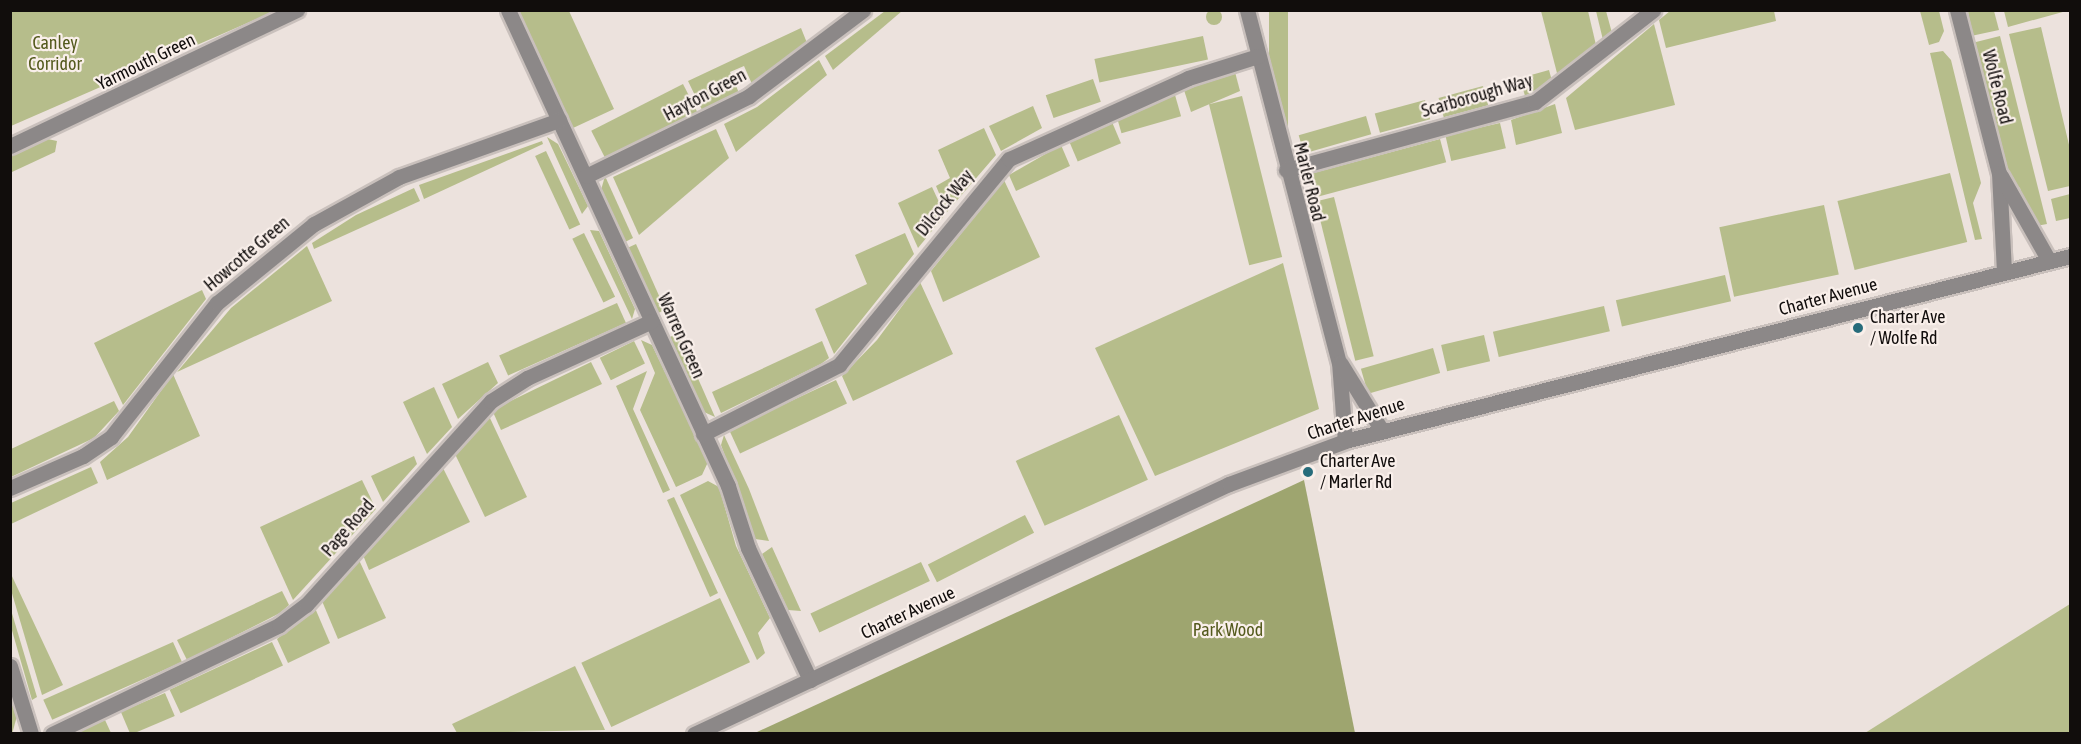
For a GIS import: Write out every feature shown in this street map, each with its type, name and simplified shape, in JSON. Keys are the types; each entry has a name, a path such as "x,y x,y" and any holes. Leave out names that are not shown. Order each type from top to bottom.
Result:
{"street":[{"name":"Yarmouth Green","path":"10,146 297,10"},
{"name":"Warren Green","path":"508,10 704,434 748,548 810,680"},
{"name":"Hayton Green","path":"586,176 749,96 862,10"},
{"name":"Marler Road","path":"1247,10 1286,170 1339,362 1345,441"},
{"name":"Scarborough Way","path":"1286,170 1535,102 1653,10"},
{"name":"Wolfe Road","path":"1957,10 1999,173 2004,271"},
{"name":"Dilcock Way","path":"704,434 839,365 1009,159 1188,78 1258,56"},
{"name":"Howcotte Green","path":"10,488 83,456 111,436 217,303 314,224 399,177 559,120"},
{"name":"Wolfe Road","path":"1999,173 2049,261"},
{"name":"Charter Avenue","path":"694,734 1229,483 1345,441 1381,429 2070,256"},
{"name":"Page Road","path":"52,734 279,625 306,605 491,401 527,378 652,321"},
{"name":"Marler Road","path":"1339,362 1381,429"},
{"path":"10,666 31,734"}],"green space":[{"path":"1211,9 1217,9 1222,17 1220,23 1211,25 1206,20 1206,14"},
{"name":"Canley Corridor","path":"11,10 275,10 275,11 11,126"},
{"path":"2004,10 2070,10 2008,27 2004,11"},
{"path":"519,11 569,11 614,109 573,128"},
{"path":"885,11 902,11 833,70 825,56"},
{"path":"1269,11 1288,11 1288,129 1269,129"},
{"path":"1541,11 1588,11 1596,45 1558,77"},
{"path":"1596,11 1606,11 1612,33 1603,40"},
{"path":"1670,11 1774,11 1776,21 1666,48 1659,20"},
{"path":"1920,11 1939,11 1944,31 1939,42 1929,45"},
{"path":"1968,11 1994,11 1999,30 1971,36"},
{"path":"1654,24 1675,105 1575,130 1566,98"},
{"path":"2041,27 2070,149 2070,186 2048,191 2009,34"},
{"path":"801,28 807,43 752,84 744,66 730,72 739,93 703,112 688,81"},
{"path":"1203,36 1208,59 1099,83 1094,59"},
{"path":"2000,36 2047,224 2030,227 2020,188 2009,181 1972,43"},
{"path":"1943,51 1951,60 1981,183 1973,203 1982,239 1975,240 1930,53"},
{"path":"819,60 827,75 736,152 724,124 757,107"},
{"path":"1549,70 1552,81 1525,96 1520,78"},
{"path":"1235,72 1240,91 1191,112 1184,90"},
{"path":"1093,79 1101,102 1054,118 1046,95"},
{"path":"683,84 698,114 607,161 591,131"},
{"path":"1483,86 1488,105 1444,117 1439,98"},
{"path":"1175,95 1181,116 1121,133 1115,112"},
{"path":"1242,96 1282,257 1249,265 1209,104"},
{"path":"1425,100 1430,119 1380,133 1375,113"},
{"path":"1555,104 1562,133 1516,145 1511,120"},
{"path":"1033,106 1042,128 1001,151 989,126"},
{"path":"1366,116 1371,134 1304,154 1299,135"},
{"path":"1112,122 1121,143 1078,162 1069,140"},
{"path":"1500,123 1506,148 1451,161 1445,136"},
{"path":"984,128 996,155 947,212 936,186 950,178 938,150"},
{"path":"716,129 729,158 639,235 613,177"},
{"path":"547,137 558,144 588,206 582,214"},
{"path":"43,138 57,141 55,152 12,172 11,153"},
{"path":"1440,139 1446,162 1315,197 1309,174"},
{"path":"542,141 543,144 424,199 419,185"},
{"path":"1061,145 1070,166 1016,191 1009,175"},
{"path":"546,151 580,224 569,229 535,156"},
{"path":"1950,173 1967,242 1855,270 1837,201"},
{"path":"605,176 633,238 625,242 601,190"},
{"path":"1004,180 1040,257 943,302 931,271"},
{"path":"932,187 945,215 918,248 898,203"},
{"path":"414,188 420,201 314,249 312,243 356,215"},
{"path":"2070,194 2070,218 2056,221 2051,199"},
{"path":"1334,197 1374,356 1355,361 1316,202"},
{"path":"1824,205 1839,274 1734,297 1719,227"},
{"path":"590,230 599,231 635,309 632,319"},
{"path":"584,233 615,297 603,303 572,239"},
{"path":"905,233 914,254 834,354 815,309 867,284 855,255"},
{"path":"636,244 665,310 657,313 628,248"},
{"path":"307,246 332,301 177,372 231,308"},
{"path":"1283,263 1319,409 1155,476 1095,348"},
{"path":"1725,275 1731,301 1622,327 1616,300"},
{"path":"920,282 953,354 853,401 842,376 877,340"},
{"path":"202,290 206,299 123,405 94,343"},
{"path":"617,303 626,323 508,376 499,355"},
{"path":"1604,306 1610,331 1499,357 1493,332"},
{"path":"678,333 715,417 704,412 670,337"},
{"path":"1484,335 1490,361 1447,371 1441,345"},
{"path":"641,340 652,345 708,462 702,475 676,487 640,410 655,373"},
{"path":"634,341 645,363 611,380 600,358"},
{"path":"822,341 829,358 821,364 721,413 712,392"},
{"path":"1433,348 1440,373 1368,394 1361,369"},
{"path":"488,362 498,383 458,419 442,384"},
{"path":"591,362 602,384 501,430 493,412 500,406"},
{"path":"647,371 633,409 670,490 663,493 616,386"},
{"path":"173,374 200,436 107,480 100,462 128,437"},
{"path":"836,380 847,404 740,453 729,430"},
{"path":"434,387 452,427 427,454 403,402"},
{"path":"114,401 119,411 94,438 11,477 11,449"},
{"path":"1119,415 1148,480 1045,526 1016,461"},
{"path":"489,416 527,497 485,517 455,454"},
{"path":"724,435 749,489 769,541 755,539 721,445"},
{"path":"414,456 417,464 383,502 371,476"},
{"path":"91,467 98,483 11,524 11,503"},
{"path":"443,468 470,522 369,570 363,555"},
{"path":"362,480 376,509 293,600 260,527"},
{"name":"Park Wood","path":"1304,480 1355,733 757,732"},
{"path":"708,481 719,487 736,546 770,618 758,633 765,653 757,660 680,495"},
{"path":"674,497 718,593 710,597 667,500"},
{"path":"1025,515 1034,533 937,582 928,564"},
{"path":"772,547 801,611 788,610 762,554"},
{"path":"359,560 386,618 338,639 322,601"},
{"path":"921,562 930,581 819,633 810,614"},
{"path":"10,572 63,685 42,695 11,590"},
{"path":"282,591 289,605 280,613 187,660 177,640"},
{"path":"720,598 750,662 611,727 581,663"},
{"path":"2070,604 2070,733 1865,733 1982,659"},
{"path":"315,608 330,643 288,663 277,639"},
{"path":"11,610 37,697 32,700 11,627"},
{"path":"173,642 182,662 52,720 43,700"},
{"path":"272,642 283,666 181,713 170,690"},
{"path":"575,666 605,730 457,733 452,724"},
{"path":"165,693 175,716 130,734 121,712"},
{"path":"11,695 17,716 12,734 10,733"},
{"path":"105,720 111,733 76,733"}],"place":[{"name":"Charter Ave / Wolfe Rd","path":"1858,328"},
{"name":"Charter Ave / Marler Rd","path":"1308,472"}]}
